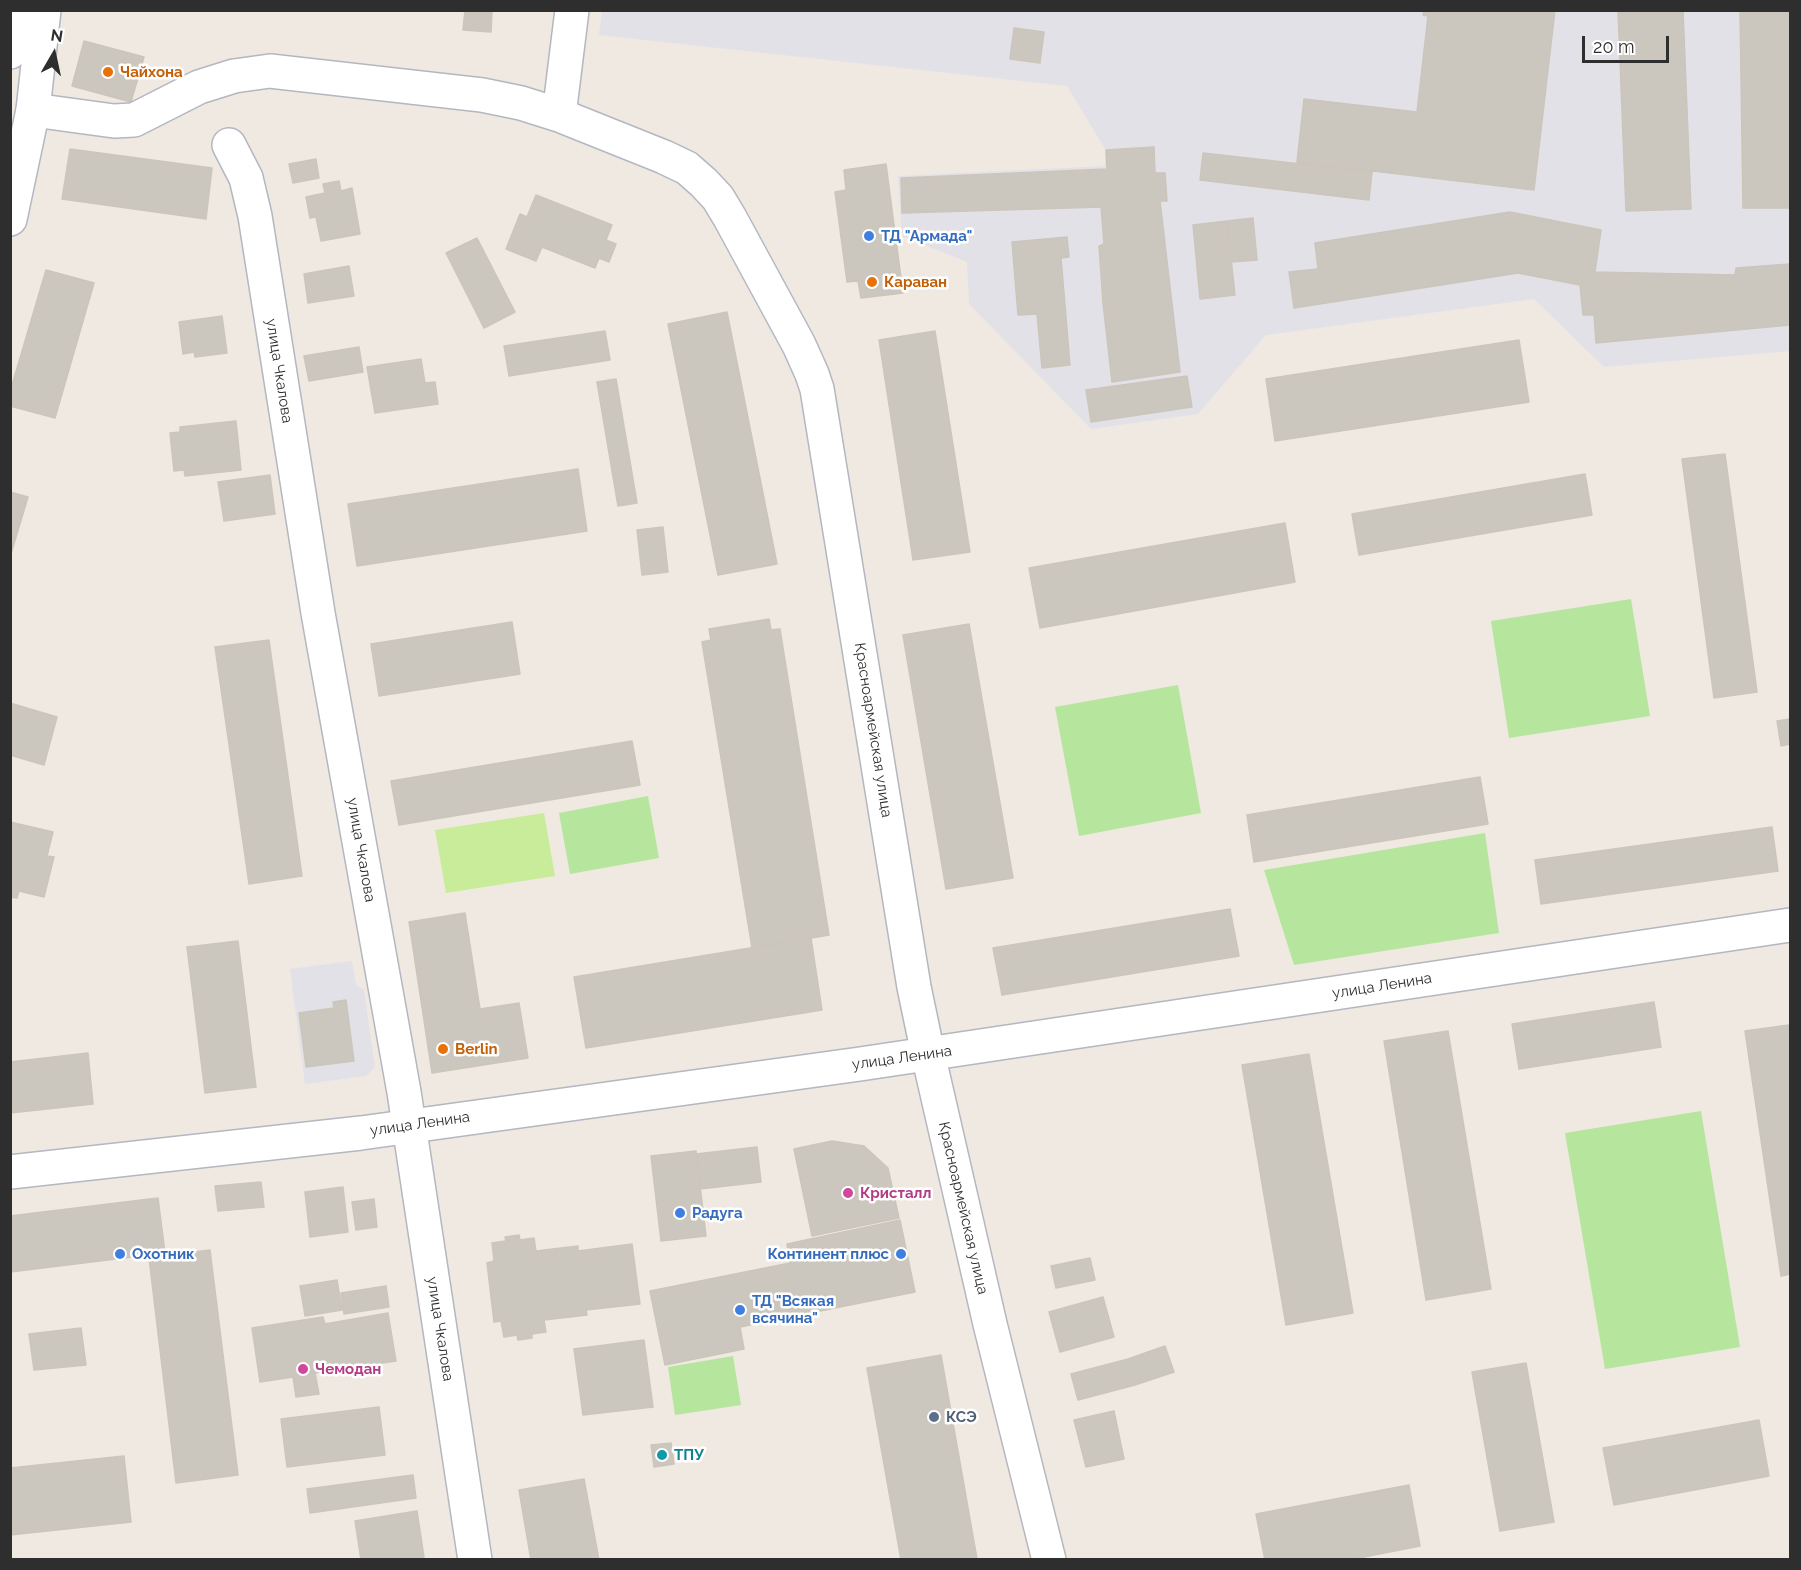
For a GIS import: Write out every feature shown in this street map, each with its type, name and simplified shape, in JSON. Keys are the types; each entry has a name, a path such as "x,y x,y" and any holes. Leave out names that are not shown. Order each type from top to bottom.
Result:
{"street":[{"path":"10,52 15,10"},
{"path":"10,219 22,109 45,10"},
{"path":"559,115 572,10"},
{"name":"Красноармейская улица","path":"22,109 114,121 134,120 199,87 234,76 270,71 482,95 521,103 559,115 664,157 687,168 717,198 799,345 817,389 914,987 990,1324 1049,1560"},
{"name":"улица Чкалова","path":"230,145 246,178 255,216 318,614 409,1125 476,1560"},
{"name":"улица Ленина","path":"10,1172 169,1156 928,1054 1791,925"}],"shaded area":[{"path":"602,10 1790,11 1790,351 1604,367 1534,299 1266,335 1198,414 1091,429 969,304 967,262 902,236 898,176 1105,166 1105,149 1067,86 599,35"},
{"path":"352,961 356,985 364,990 375,1067 366,1076 305,1084 290,969"}],"green space":[{"path":"1631,599 1650,716 1509,738 1491,621"},
{"path":"1178,685 1201,813 1079,836 1055,707"},
{"path":"648,796 659,858 570,874 559,813"},
{"path":"544,813 555,876 446,893 435,830"},
{"path":"1485,833 1499,933 1294,965 1264,870"},
{"path":"1701,1111 1740,1347 1605,1369 1565,1133"},
{"path":"733,1356 741,1405 675,1415 668,1367"}],"building":[{"path":"465,10 492,10 491,32 463,30"},
{"path":"1424,10 1555,10 1534,190 1297,162 1304,99 1417,112 1428,16 1423,15"},
{"path":"1618,10 1683,10 1691,209 1626,211"},
{"path":"1740,10 1790,10 1790,208 1743,208"},
{"path":"1014,28 1044,32 1040,63 1010,59"},
{"name":"Чайхона","path":"84,41 144,57 131,102 72,86"},
{"path":"1154,147 1155,173 1165,173 1167,201 1160,201 1180,372 1112,382 1099,246 1104,244 1101,207 902,213 901,178 1107,169 1106,150"},
{"path":"70,149 212,168 206,219 62,199"},
{"path":"1203,153 1372,172 1369,200 1200,180"},
{"path":"316,159 319,178 293,183 289,164"},
{"name":"ТД \"Армада\"","path":"886,164 903,293 861,298 858,281 847,282 835,192 846,190 844,170"},
{"path":"339,181 341,191 352,188 360,234 321,241 316,217 310,218 306,197 325,193 323,184"},
{"path":"536,195 612,225 606,240 616,244 609,262 599,258 595,268 542,247 536,261 506,249 520,214 527,217"},
{"path":"1510,212 1601,230 1595,272 1735,275 1736,268 1790,264 1790,325 1596,343 1594,315 1583,315 1580,285 1518,273 1294,308 1289,272 1318,269 1315,243"},
{"path":"1253,218 1257,260 1231,262 1227,221"},
{"path":"1227,221 1235,295 1200,299 1193,225"},
{"path":"1067,237 1069,257 1061,258 1070,365 1042,368 1037,314 1018,315 1012,242"},
{"path":"477,238 515,312 484,328 446,253"},
{"path":"349,266 354,296 308,303 304,274"},
{"path":"46,270 94,283 55,418 10,406 10,392"},
{"path":"727,312 777,564 718,575 668,324"},
{"path":"222,316 227,353 195,357 194,352 183,354 179,322"},
{"path":"605,331 610,360 509,376 504,346"},
{"path":"935,331 970,552 913,560 879,340"},
{"path":"1519,340 1529,402 1275,441 1266,379"},
{"path":"359,347 363,372 309,381 304,356"},
{"path":"421,359 425,383 435,382 438,404 375,413 367,367"},
{"path":"1187,376 1192,407 1091,422 1086,390"},
{"path":"616,379 637,503 618,506 597,382"},
{"path":"236,421 241,470 185,476 184,470 174,471 170,433 180,432 180,427"},
{"path":"1725,454 1757,692 1714,698 1682,459"},
{"path":"578,469 587,531 357,566 348,504"},
{"path":"1585,474 1592,515 1359,555 1352,514"},
{"path":"270,475 275,514 224,521 218,482"},
{"path":"10,492 28,497 10,557"},
{"path":"1285,523 1295,582 1040,628 1029,568"},
{"path":"663,527 668,572 642,575 637,530"},
{"path":"769,619 771,630 780,629 829,935 752,948 702,642 711,640 709,629"},
{"path":"512,622 520,674 379,696 371,644"},
{"path":"969,624 1013,878 946,889 903,635"},
{"path":"269,640 302,876 249,884 215,647"},
{"path":"10,703 57,717 44,765 10,755"},
{"path":"1790,719 1790,744 1781,746 1777,721"},
{"path":"632,741 640,785 399,825 391,781"},
{"path":"1480,777 1488,824 1254,862 1247,815"},
{"path":"10,822 53,832 47,856 54,857 44,897 19,891 17,898 10,897"},
{"path":"1772,827 1778,871 1541,904 1535,860"},
{"path":"1230,909 1239,956 1002,995 993,948"},
{"path":"465,913 480,1009 519,1003 528,1058 432,1073 409,922"},
{"path":"811,938 822,1010 586,1048 574,977"},
{"path":"238,941 256,1087 205,1093 187,947"},
{"path":"346,1000 354,1061 306,1067 299,1013 334,1008 333,1002"},
{"path":"1654,1002 1661,1047 1519,1069 1512,1024"},
{"path":"1789,1025 1790,1274 1781,1276 1745,1031"},
{"path":"1448,1031 1491,1289 1426,1300 1384,1041"},
{"path":"88,1053 93,1104 10,1113 10,1062"},
{"path":"1309,1054 1353,1313 1286,1325 1242,1065"},
{"name":"Кристалл","path":"832,1141 864,1146 888,1168 899,1218 812,1236 794,1149"},
{"path":"757,1147 761,1182 700,1189 696,1154"},
{"name":"Радуга","path":"696,1151 706,1236 661,1241 651,1156"},
{"path":"261,1182 264,1207 218,1211 215,1186"},
{"path":"343,1187 348,1232 310,1237 305,1192"},
{"path":"158,1198 165,1253 10,1272 10,1216"},
{"path":"374,1199 377,1227 356,1230 352,1202"},
{"name":"ТД \"Всякая всячина\"","path":"900,1220 915,1292 740,1327 744,1349 665,1365 650,1291 790,1263 787,1244"},
{"path":"519,1235 520,1240 534,1238 536,1251 578,1246 578,1251 632,1244 640,1304 586,1310 587,1315 544,1320 546,1332 532,1334 532,1338 518,1340 517,1335 504,1337 501,1321 494,1322 487,1263 494,1261 492,1243 506,1241 505,1237"},
{"path":"210,1250 238,1475 176,1483 149,1258"},
{"path":"1090,1258 1095,1280 1056,1288 1051,1266"},
{"path":"337,1280 342,1310 305,1316 300,1286"},
{"path":"386,1286 389,1307 344,1314 341,1293"},
{"path":"1103,1297 1114,1337 1060,1352 1049,1312"},
{"path":"388,1313 396,1361 315,1373 319,1394 296,1397 293,1377 260,1382 252,1328 323,1317 325,1324"},
{"path":"81,1328 86,1365 34,1370 29,1334"},
{"path":"644,1340 653,1407 583,1415 574,1349"},
{"path":"1165,1346 1174,1372 1078,1400 1071,1374 1128,1359"},
{"path":"941,1355 977,1559 901,1560 867,1368"},
{"path":"1526,1363 1554,1522 1500,1531 1472,1372"},
{"path":"379,1407 385,1455 287,1467 281,1419"},
{"path":"1114,1411 1124,1459 1086,1467 1074,1420"},
{"path":"1759,1420 1769,1476 1614,1505 1603,1448"},
{"name":"ТПУ","path":"671,1443 674,1464 654,1467 651,1445"},
{"path":"124,1456 131,1522 10,1535 10,1468"},
{"path":"413,1475 416,1498 310,1513 307,1489"},
{"path":"584,1479 599,1560 531,1560 519,1490"},
{"path":"1409,1485 1420,1546 1349,1560 1265,1560 1256,1514"},
{"path":"417,1511 424,1557 405,1560 361,1560 355,1521"}],"place":[{"name":"Чайхона","path":"108,72"},
{"name":"ТД \"Армада\"","path":"869,236"},
{"name":"Караван","path":"872,282"},
{"name":"Berlin","path":"443,1049"},
{"name":"Кристалл","path":"848,1193"},
{"name":"Радуга","path":"680,1213"},
{"name":"Охотник","path":"120,1254"},
{"name":"Континент плюс","path":"901,1254"},
{"name":"ТД \"Всякая всячина\"","path":"740,1310"},
{"name":"Чемодан","path":"303,1369"},
{"name":"КСЭ","path":"934,1417"},
{"name":"ТПУ","path":"662,1455"}]}
